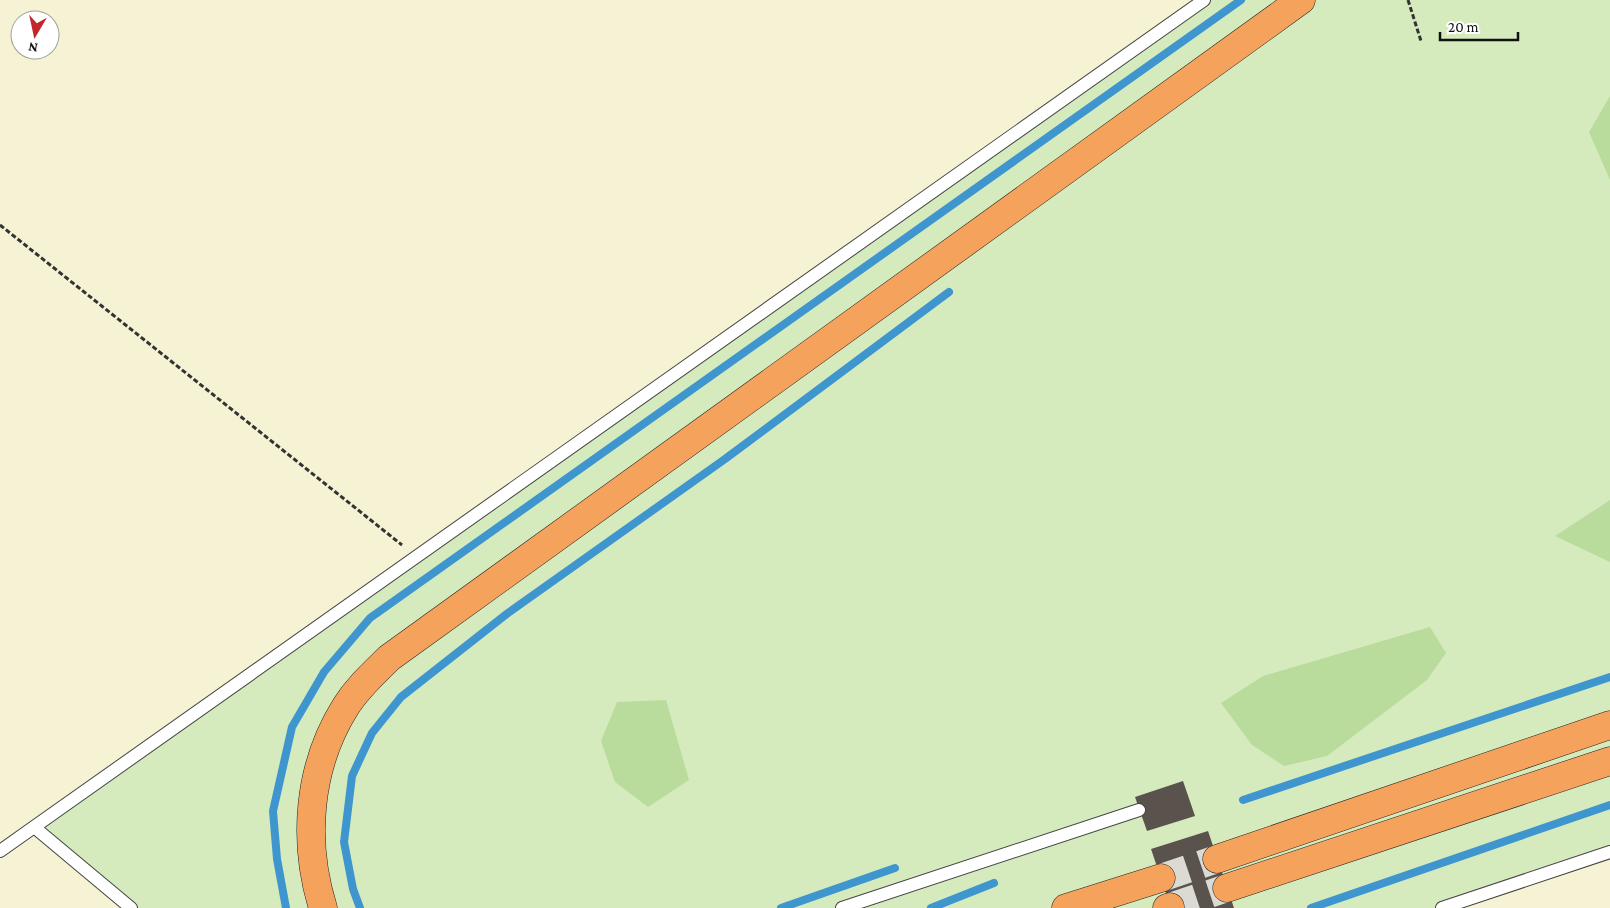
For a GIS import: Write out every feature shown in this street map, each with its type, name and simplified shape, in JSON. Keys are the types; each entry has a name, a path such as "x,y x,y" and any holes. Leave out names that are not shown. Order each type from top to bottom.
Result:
{"highway":[{"path":"323,908 311,854 312,796 320,765 346,707 364,682 389,658 1301,0"},
{"path":"1217,859 1610,725"},
{"path":"1227,888 1610,761"},
{"path":"1066,908 1161,878"}],"lane":[{"path":"0,851 1204,0"},
{"path":"842,908 1139,810"},
{"path":"34,827 131,908"},
{"path":"1442,908 1610,852"}],"path":[{"path":"1408,0 1421,41"},
{"path":"0,225 416,556"}],"shaded area":[{"path":"0,0 1204,0 131,908 0,908"},
{"path":"1610,852 1610,908 1442,908"}],"green space":[{"path":"1204,0 1610,0 1610,852 1442,908 131,908 34,827"},
{"path":"1610,96 1610,180 1589,132"},
{"path":"1610,500 1610,562 1555,536"},
{"path":"1430,627 1446,653 1427,680 1327,756 1284,766 1252,745 1221,703 1263,676"},
{"path":"666,700 689,780 648,807 615,782 601,741 617,702"}],"building":[{"path":"1183,781 1195,816 1147,831 1135,797"},
{"path":"1208,831 1234,908 1171,908 1151,849"}],"waterway":[{"path":"286,908 277,859 273,811 292,727 324,672 370,618 1241,0"},
{"path":"360,908 353,889 344,842 352,776 372,733 401,697 508,613 725,459 949,292"},
{"path":"1243,800 1610,677"},
{"path":"1311,908 1610,805"},
{"path":"781,908 895,868"},
{"path":"931,908 994,883"}],"tunnel":[{"path":"1161,878 1217,859"},
{"path":"1170,907 1227,888"}]}
